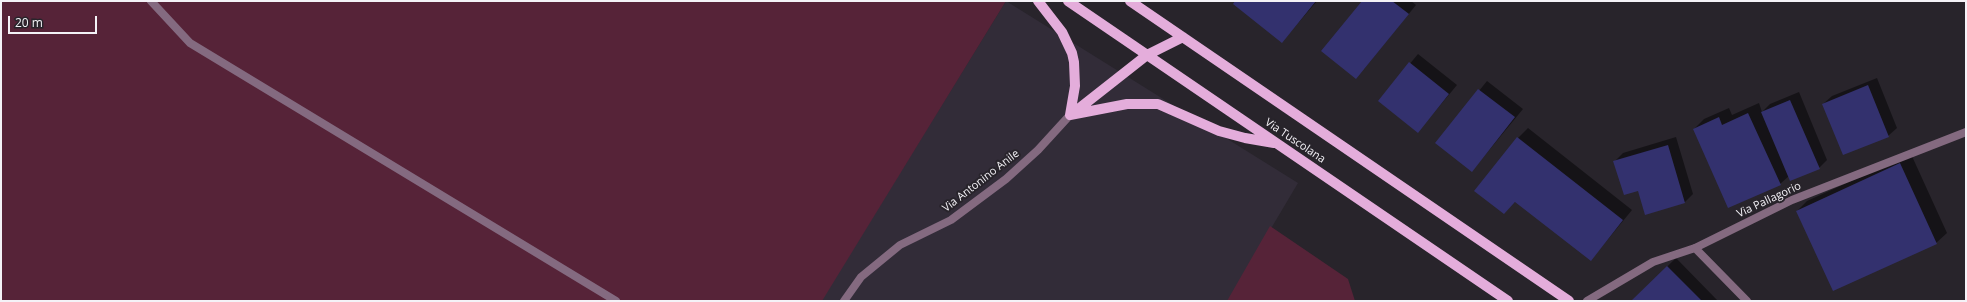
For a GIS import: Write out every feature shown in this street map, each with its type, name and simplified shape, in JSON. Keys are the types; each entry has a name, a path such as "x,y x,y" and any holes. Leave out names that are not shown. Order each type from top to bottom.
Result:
{"main road":[{"path":"1038,1 1062,32 1072,53 1075,67 1075,86 1070,115"},
{"name":"Via Tuscolana","path":"1068,1 1508,301"},
{"name":"Via Tuscolana","path":"1130,1 1569,301"},
{"path":"1070,115 1147,55 1182,37"},
{"path":"1070,115 1126,104 1158,104 1219,131 1245,138 1276,143"}],"street":[{"path":"151,1 190,43 616,301"},
{"name":"Via Antonino Anile","path":"844,301 861,277 900,245 951,220 1006,179 1038,150 1070,115"},
{"name":"Via Pallagorio","path":"1587,301 1653,262 1695,248 1792,200 1966,132"},
{"path":"1695,248 1747,301"}],"shaded area":[{"path":"1,1 1006,1 822,301 1,301"},
{"path":"1006,1 1298,183 1228,301 821,301"},
{"path":"1270,226 1348,279 1355,301 1227,301"}],"building":[{"path":"1235,1 1316,1 1282,43 1233,4"},
{"path":"1362,1 1392,1 1409,14 1356,79 1321,51"},
{"path":"1409,62 1449,94 1418,133 1378,101"},
{"path":"1868,85 1889,137 1843,155 1822,104"},
{"path":"1478,89 1515,117 1472,172 1435,143"},
{"path":"1790,100 1820,169 1790,181 1761,112"},
{"path":"1748,113 1781,185 1728,208 1693,129 1719,117 1722,125"},
{"path":"1517,137 1623,220 1591,261 1515,202 1504,214 1474,191"},
{"path":"1668,145 1685,203 1645,215 1638,191 1624,195 1613,161"},
{"path":"1900,163 1937,244 1833,291 1796,211"},
{"path":"1667,266 1702,301 1631,301"}]}
